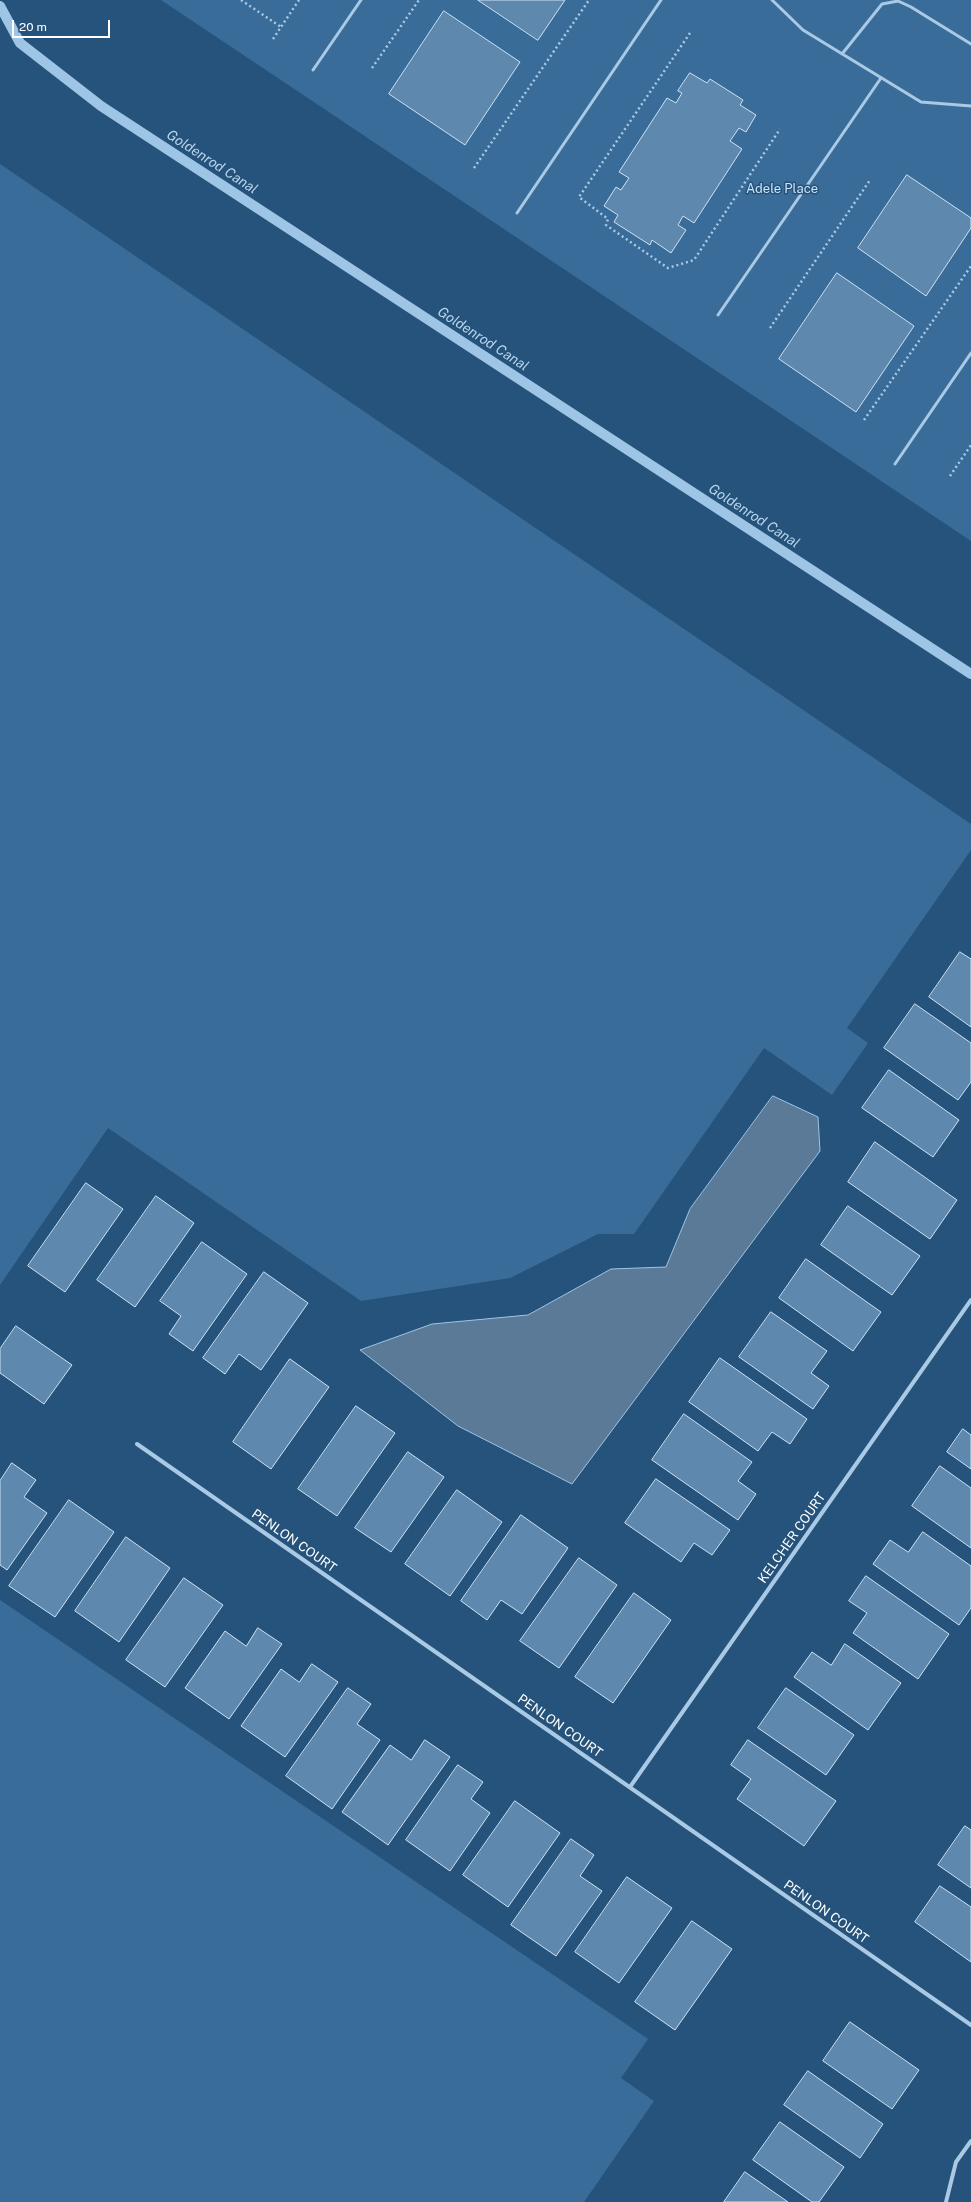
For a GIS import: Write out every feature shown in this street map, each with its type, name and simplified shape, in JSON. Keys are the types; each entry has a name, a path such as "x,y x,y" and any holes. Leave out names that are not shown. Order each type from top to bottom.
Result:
{"street":[{"name":"KELCHER COURT","path":"630,1787 971,1300"},
{"name":"PENLON COURT","path":"137,1444 971,2025"},
{"path":"946,2202 956,2162 971,2141"}],"lane":[{"path":"313,70 361,0"},
{"path":"518,213 661,0"},
{"path":"772,0 803,30 921,102 971,106"},
{"path":"842,54 882,4 898,1 911,6 971,44"},
{"path":"718,315 881,78"},
{"path":"894,464 971,354"}],"path":[{"path":"241,0 281,27"},
{"path":"273,39 299,0"},
{"path":"372,68 419,0"},
{"path":"474,168 589,0"},
{"path":"690,33 579,197 608,219 606,225 668,268 683,264 694,260 780,129"},
{"path":"770,328 870,180"},
{"path":"864,420 971,266"},
{"path":"950,476 971,445"}],"green space":[{"name":"Adele Place","path":"161,0 971,0 971,541"},
{"path":"0,164 971,824 971,850 847,1028 868,1043 832,1095 764,1048 634,1234 598,1234 510,1278 361,1301 108,1128 0,1285"},
{"path":"0,1600 648,2039 621,2078 654,2101 584,2202 0,2202"}],"shaded area":[{"path":"773,1096 818,1117 820,1151 572,1484 458,1426 360,1350 432,1324 528,1315 611,1269 666,1267 690,1209"}],"building":[{"path":"478,0 565,0 538,40"},
{"path":"444,11 520,62 465,145 389,94"},
{"path":"690,73 707,83 710,79 743,100 740,105 756,115 746,132 739,128 730,141 742,149 694,223 683,216 678,225 686,230 671,253 652,240 650,245 614,222 618,215 604,206 616,187 621,190 629,178 619,172 667,98 676,103 682,93 678,91"},
{"path":"907,175 971,218 971,228 926,296 858,248"},
{"path":"837,273 914,326 856,412 779,359"},
{"path":"960,952 971,959 971,1027 929,997"},
{"path":"915,1004 971,1043 971,1082 958,1100 884,1048"},
{"path":"889,1070 959,1120 933,1157 862,1108"},
{"path":"875,1142 957,1200 930,1239 848,1182"},
{"path":"86,1183 123,1209 65,1292 28,1266"},
{"path":"156,1196 194,1223 135,1307 97,1280"},
{"path":"848,1206 920,1256 892,1295 821,1245"},
{"path":"202,1242 247,1274 193,1351 169,1334 181,1316 160,1301"},
{"path":"806,1259 881,1312 853,1351 779,1298"},
{"path":"264,1272 308,1303 261,1370 239,1354 225,1374 203,1358"},
{"path":"771,1312 827,1351 811,1373 829,1386 813,1409 739,1357"},
{"path":"16,1326 72,1365 44,1404 0,1373 0,1349"},
{"path":"720,1358 807,1419 790,1444 772,1432 758,1451 689,1402"},
{"path":"290,1359 329,1387 271,1469 233,1442"},
{"path":"356,1406 395,1433 337,1516 298,1489"},
{"path":"684,1414 752,1462 738,1481 756,1494 738,1520 652,1460"},
{"path":"963,1429 971,1435 971,1469 947,1452"},
{"path":"408,1452 444,1477 391,1552 355,1528"},
{"path":"12,1463 36,1480 24,1497 47,1513 7,1570 0,1565 0,1481"},
{"path":"940,1466 971,1488 971,1548 912,1506"},
{"path":"656,1479 730,1530 712,1555 694,1543 681,1562 625,1523"},
{"path":"457,1490 502,1522 450,1596 405,1564"},
{"path":"69,1500 114,1532 55,1617 9,1586"},
{"path":"521,1515 568,1548 522,1614 501,1600 487,1620 461,1601"},
{"path":"923,1532 971,1566 971,1608 959,1625 873,1564 890,1540 908,1552"},
{"path":"126,1537 170,1568 119,1642 75,1611"},
{"path":"579,1558 617,1585 559,1668 520,1641"},
{"path":"866,1576 949,1634 918,1679 853,1633 867,1613 849,1601"},
{"path":"184,1578 223,1605 165,1687 126,1660"},
{"path":"634,1593 671,1620 613,1703 575,1677"},
{"path":"258,1628 282,1644 229,1719 185,1688 225,1631 246,1646"},
{"path":"845,1644 901,1683 868,1730 794,1677 812,1652 831,1665"},
{"path":"312,1664 338,1682 285,1757 241,1726 281,1669 299,1682"},
{"path":"348,1688 371,1704 357,1724 380,1740 332,1809 286,1776"},
{"path":"786,1688 854,1735 826,1775 758,1728"},
{"path":"425,1740 450,1757 388,1845 342,1812 390,1745 411,1760"},
{"path":"748,1740 836,1801 804,1846 737,1799 751,1779 731,1765"},
{"path":"458,1765 483,1782 471,1799 490,1813 450,1871 406,1840"},
{"path":"515,1801 560,1833 508,1907 463,1875"},
{"path":"965,1826 971,1830 971,1888 938,1865"},
{"path":"571,1839 594,1855 580,1876 602,1891 556,1956 511,1925"},
{"path":"627,1877 672,1908 619,1983 575,1952"},
{"path":"940,1886 971,1907 971,1962 915,1922"},
{"path":"692,1921 732,1949 675,2030 635,2002"},
{"path":"850,2022 919,2070 892,2109 823,2061"},
{"path":"808,2071 883,2124 860,2158 784,2105"},
{"path":"780,2122 844,2167 819,2202 812,2202 753,2160"},
{"path":"745,2172 788,2202 724,2202"}],"waterway":[{"name":"Goldenrod Canal","path":"0,6 20,43 101,106 971,674"}]}
